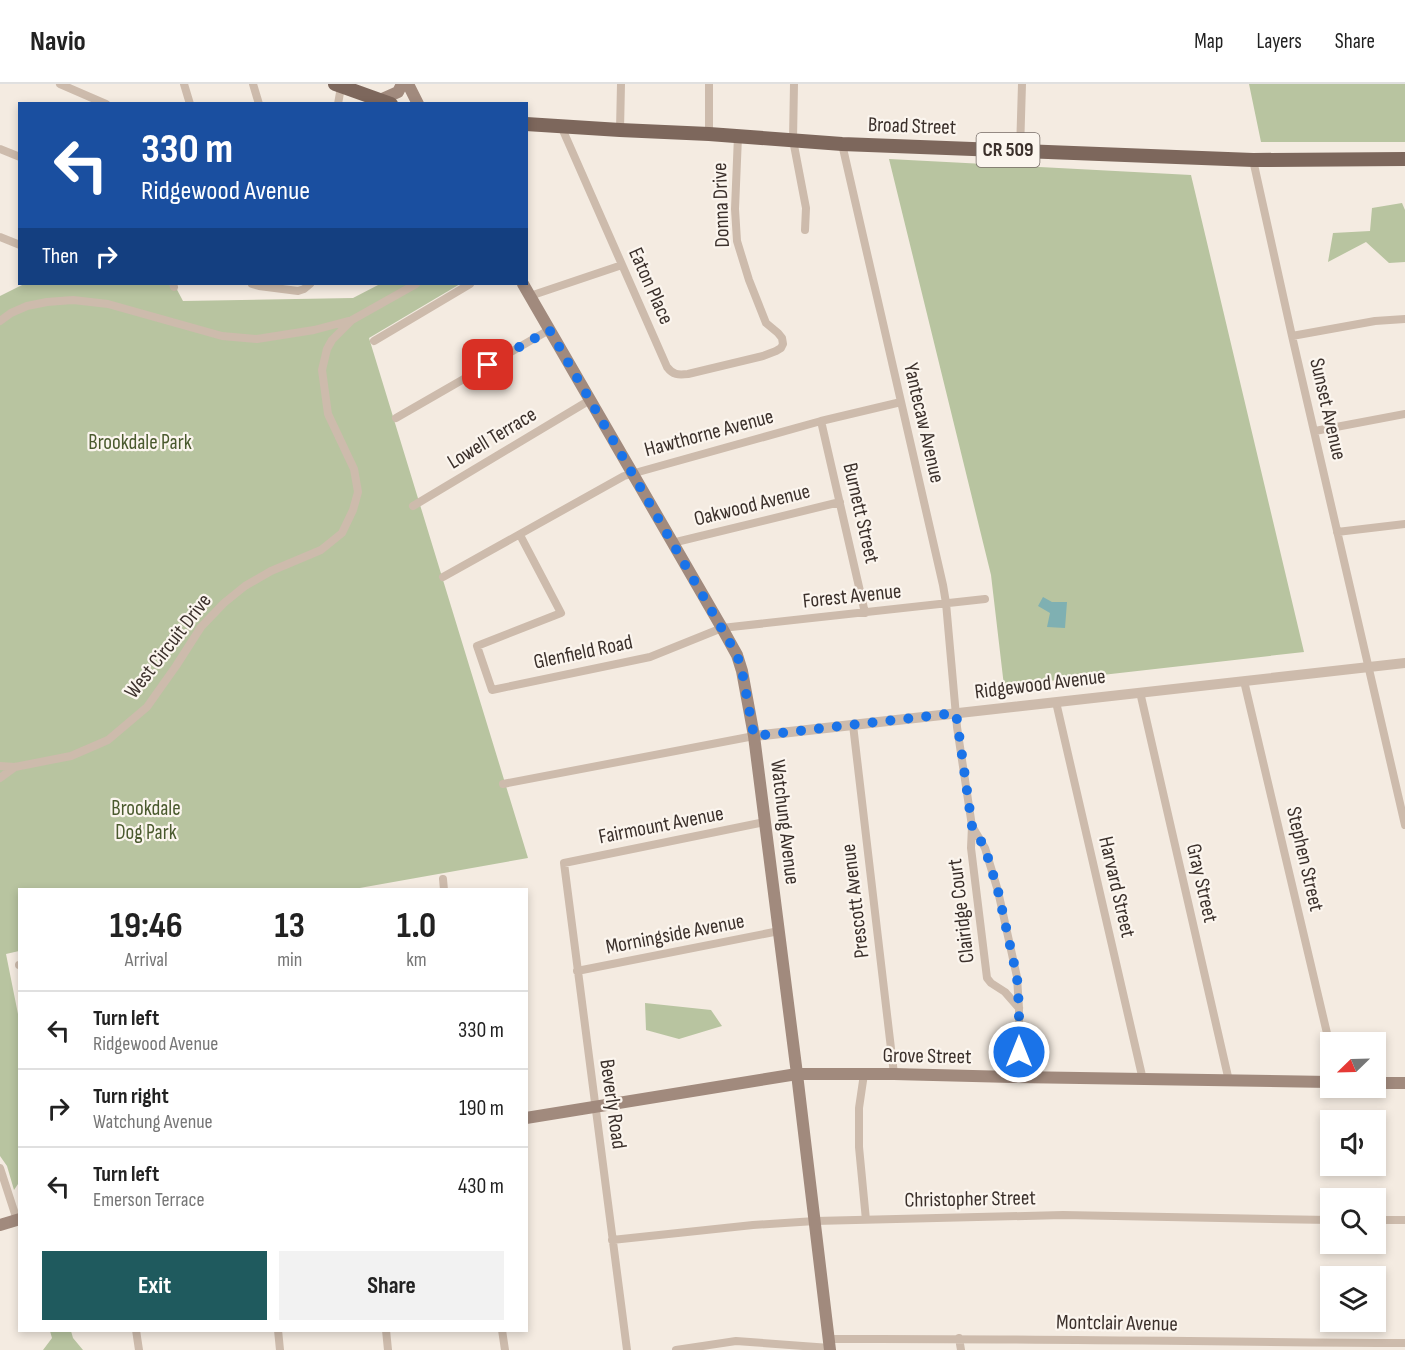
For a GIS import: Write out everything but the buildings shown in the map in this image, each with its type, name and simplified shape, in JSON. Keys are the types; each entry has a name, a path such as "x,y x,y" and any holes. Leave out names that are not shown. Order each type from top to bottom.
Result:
{"main road":[{"path":"338,85 385,102 398,92 402,84"},
{"path":"408,84 417,102"},
{"name":"Broad Street","path":"528,124 842,144 1253,160 1405,159"},
{"name":"Watchung Avenue","path":"524,285 722,628 737,655 742,671 754,736 830,1346"},
{"name":"Grove Street","path":"528,1118 797,1074 1320,1082"},
{"path":"1386,1083 1405,1083"},
{"path":"0,1225 18,1220"}],"street":[{"path":"60,84 101,102"},
{"path":"184,84 189,102"},
{"path":"253,84 258,102"},
{"path":"620,130 621,84"},
{"path":"709,84 709,134"},
{"path":"794,84 793,140 806,208 806,231"},
{"path":"1020,151 1022,84"},
{"path":"338,85 338,102"},
{"name":"Eaton Place","path":"561,126 670,372 677,375 688,374 763,356"},
{"name":"Donna Drive","path":"738,136 735,209 737,241 748,280 766,323 778,333 783,344 781,348 763,356"},
{"name":"Yantecaw Avenue","path":"842,144 946,603 956,713"},
{"path":"0,149 18,156"},
{"name":"Sunset Avenue","path":"1253,160 1405,825"},
{"path":"0,237 18,244"},
{"path":"530,296 622,265"},
{"path":"256,285 292,291 298,291 307,286"},
{"path":"0,321 27,306 73,300 108,304 222,336 257,339 314,330 352,320 414,285"},
{"path":"374,341 468,285"},
{"name":"West Circuit Drive","path":"0,766 15,767 71,756 108,740 147,707 201,627 224,603 244,586 271,571 321,550 342,532 353,510 358,492 354,469 328,414 322,370 327,349 332,340 352,320"},
{"path":"1292,336 1375,321 1405,320"},
{"path":"396,418 550,331"},
{"name":"Lowell Terrace","path":"413,506 590,400"},
{"name":"Hawthorne Avenue","path":"443,577 624,476 821,421 901,402"},
{"path":"1315,431 1405,414"},
{"name":"Burnett Street","path":"821,421 866,613"},
{"name":"Oakwood Avenue","path":"672,543 840,502"},
{"path":"1337,532 1405,524"},
{"name":"Glenfield Road","path":"520,535 561,613 477,646 492,690 650,657 722,628"},
{"name":"Forest Avenue","path":"722,628 985,599"},
{"name":"Ridgewood Avenue","path":"503,784 754,736 1405,663"},
{"name":"Stephen Street","path":"1244,681 1327,1032"},
{"name":"Gray Street","path":"1140,692 1229,1081"},
{"name":"Harvard Street","path":"1056,702 1143,1080"},
{"name":"Clairidge Court","path":"956,713 972,826 971,848 987,978 1019,1008"},
{"name":"Prescott Avenue","path":"853,725 894,1074"},
{"path":"0,778 15,767"},
{"name":"Fairmount Avenue","path":"564,863 765,822"},
{"name":"Clairidge Court","path":"972,826 985,848 998,891 1017,977 1019,1077"},
{"name":"Beverly Road","path":"564,863 627,1350"},
{"path":"443,879 444,888"},
{"name":"Morningside Avenue","path":"578,971 779,931"},
{"name":"Clairidge Court","path":"997,987 1009,985 1017,977"},
{"path":"864,1074 859,1147 866,1220"},
{"path":"0,1168 18,1220"},
{"name":"Christopher Street","path":"612,1240 815,1221 1063,1215 1320,1220"},
{"path":"1386,1220 1405,1220"},
{"path":"136,1332 139,1350"},
{"path":"278,1332 280,1350"},
{"path":"386,1332 388,1350"},
{"path":"502,1332 505,1350"},
{"path":"959,1338 961,1350"},
{"name":"Montclair Avenue","path":"676,1350 736,1341 830,1346 959,1338 1195,1346 1405,1343"}],"green space":[{"path":"1249,84 1405,84 1405,142 1261,142"},
{"path":"889,159 1191,175 1304,652 1004,686 991,575"},
{"path":"1402,203 1405,210 1405,262 1389,263 1366,242 1328,262 1333,233 1370,231 1372,208"},
{"path":"22,285 175,285 183,301 353,298 378,285 458,285 369,338 528,858 360,888 18,888 18,951 6,954 18,1014 18,1184 14,1190 7,1166 0,1156 0,296"},
{"path":"645,1003 711,1010 722,1026 679,1039 646,1030"},
{"path":"50,1332 71,1332 73,1338 83,1350 43,1350 52,1338"}],"water":[{"path":"1043,597 1052,602 1067,602 1065,628 1047,627 1050,613 1038,606"}],"route":[{"path":"488,365 550,331 737,655 754,736 956,713 972,826 985,848 998,891 1017,977 1019,1052"}],"park label":[{"name":"Brookdale Park","path":"140,442"},
{"name":"Brookdale Dog Park","path":"146,820"}]}
